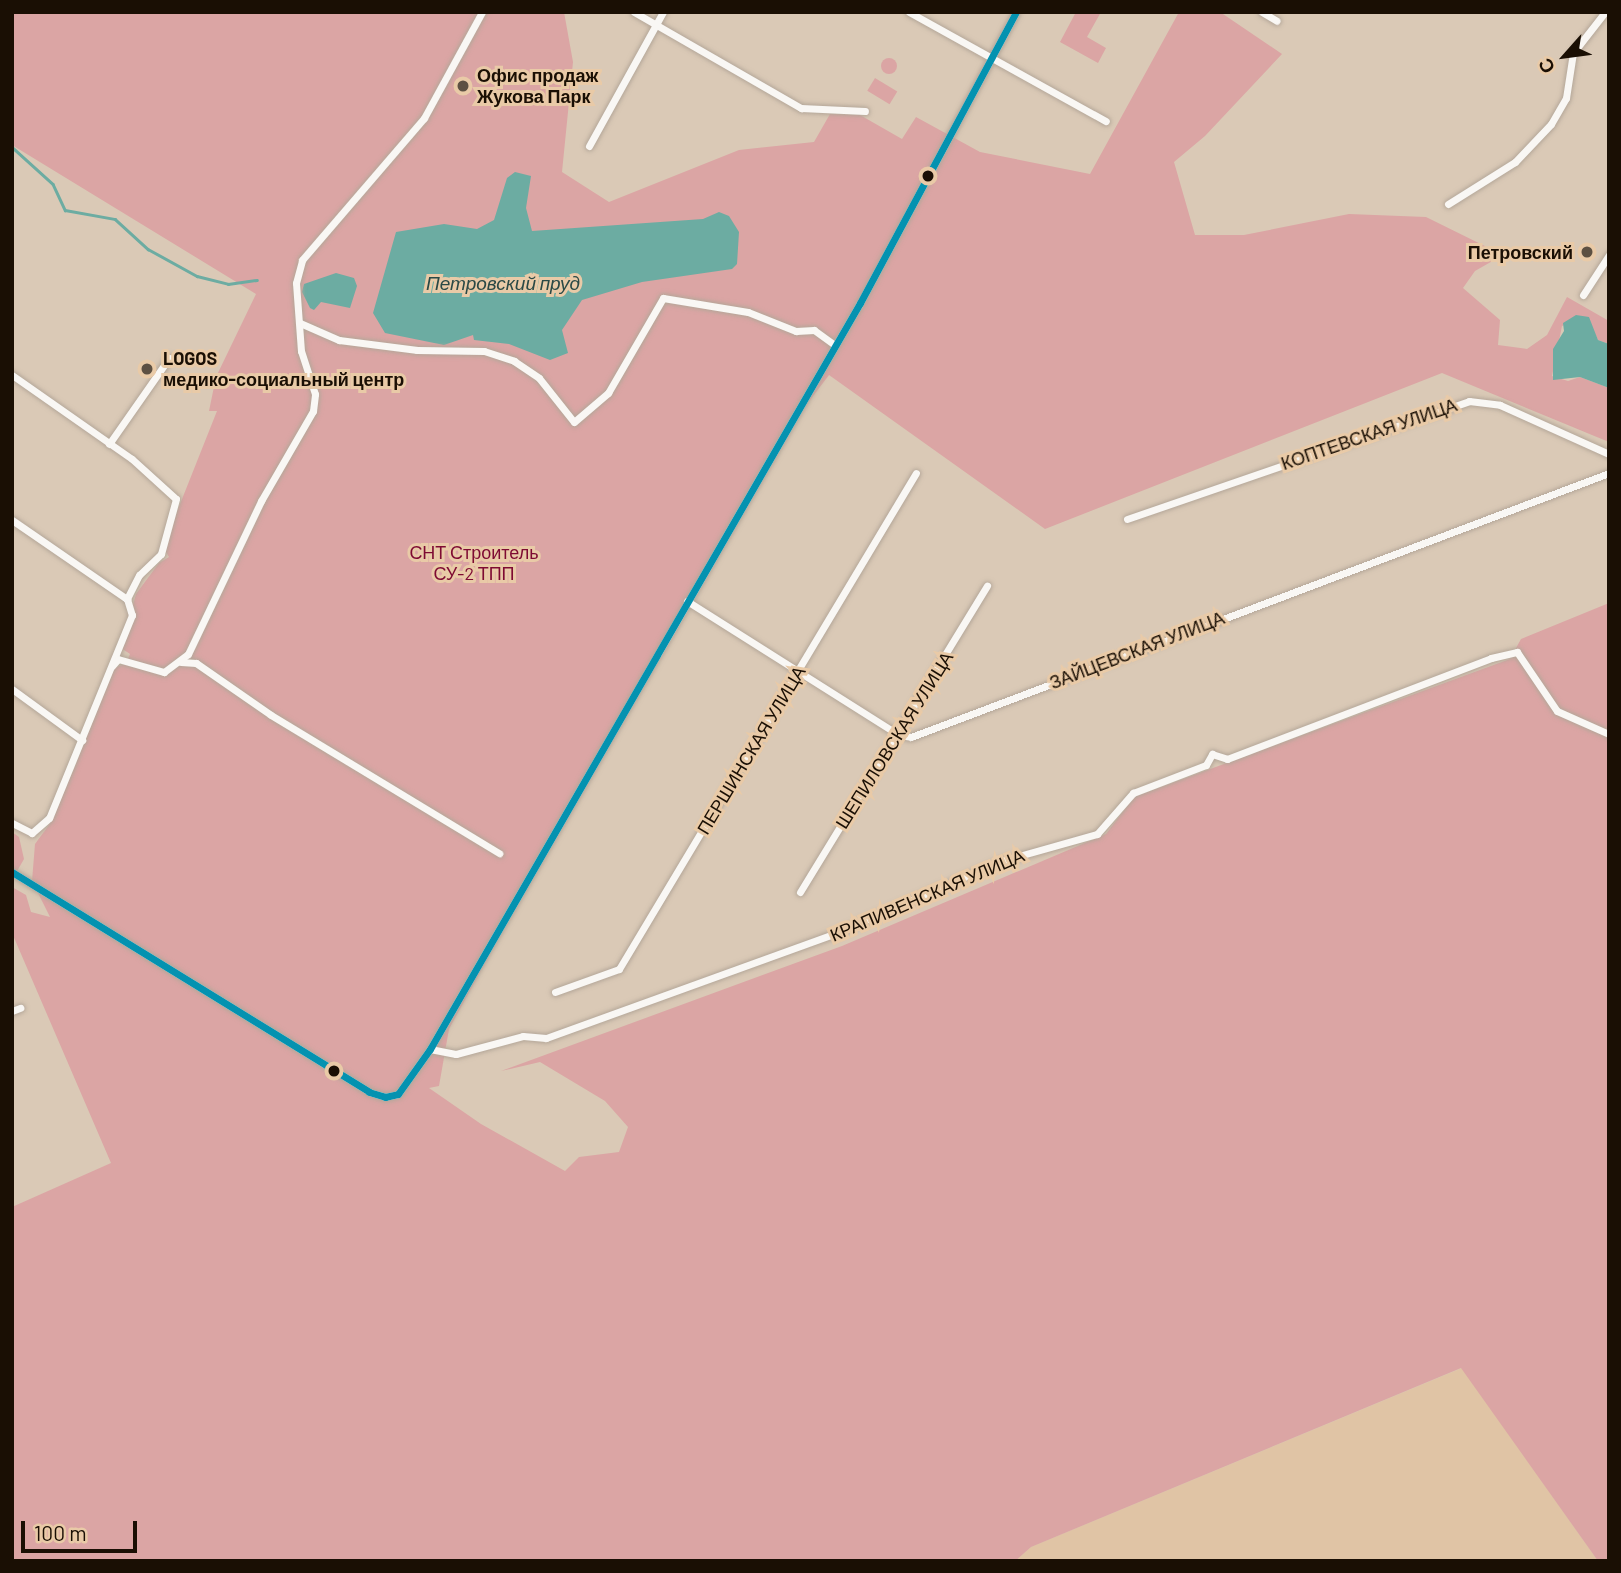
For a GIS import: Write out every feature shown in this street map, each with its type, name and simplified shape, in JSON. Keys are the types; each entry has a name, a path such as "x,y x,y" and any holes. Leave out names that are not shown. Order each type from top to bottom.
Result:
{"street":[{"path":"112,666 118,659 164,672 181,662 261,501 313,411 315,394 303,366 296,283 302,260 424,118 482,12"},
{"path":"634,12 801,108 865,111"},
{"path":"589,146 663,12"},
{"path":"909,12 1106,121"},
{"path":"12,873 369,1092 394,1096 409,1083 429,1049 835,345 1016,12"},
{"path":"1262,12 1277,21"},
{"path":"1448,204 1515,162 1551,124 1566,98 1573,53 1605,12"},
{"path":"1583,295 1609,255"},
{"path":"300,323 339,340 417,350 484,351 514,361 539,378 574,422 608,393 663,298 748,312 796,331 814,330 835,345"},
{"path":"109,444 169,358"},
{"path":"12,376 109,444 176,499 161,554 139,575 127,599"},
{"name":"КОПТЕВСКАЯ УЛИЦА","path":"1128,519 1471,401 1504,407 1609,454"},
{"name":"ПЕРШИНСКАЯ УЛИЦА","path":"555,992 619,969 799,671 881,525 916,473"},
{"name":"ЗАЙЦЕВСКАЯ УЛИЦА","path":"899,735 921,734 1609,473"},
{"path":"12,520 127,599 132,615 49,818 32,833 12,823"},
{"name":"ШЕПИЛОВСКАЯ УЛИЦА","path":"800,892 899,735 987,586"},
{"path":"687,601 899,735"},
{"name":"КРАПИВЕНСКАЯ УЛИЦА","path":"429,1049 456,1054 523,1036 546,1038 831,936 1001,861 1097,834 1133,793 1206,765 1212,754 1227,759 1517,652 1557,711 1609,734"},
{"path":"181,662 196,663 271,715 499,853"},
{"path":"12,689 82,740"}],"shaded area":[{"path":"1462,1368 1598,1561 1016,1560 1031,1547"}],"green space":[{"name":"СНТ Строитель СУ-2 ТПП","path":"12,12 564,12 573,62 562,172 609,202 739,150 814,142 830,114 860,115 902,139 916,117 980,152 1090,174 1179,12 1220,12 1282,54 1205,136 1174,162 1195,235 1244,235 1349,214 1426,217 1503,255 1475,271 1463,288 1500,320 1498,345 1527,349 1547,335 1567,297 1609,321 1609,344 1598,340 1587,317 1562,326 1552,376 1568,381 1580,377 1609,388 1609,442 1442,373 1045,529 829,375 788,429 555,835 449,1029 439,1086 429,1088 481,1124 565,1171 579,1157 619,1152 628,1127 605,1101 540,1062 501,1071 842,946 1106,834 1134,797 1510,659 1521,639 1609,603 1609,1561 1598,1561 1461,1368 1031,1547 1015,1561 12,1561 12,1207 111,1163 12,933 12,887 26,895 31,912 50,917 32,881 35,844 49,825 113,668 126,664 130,654 121,648 136,594 159,563 169,557 163,547 217,411 209,411 216,377 256,294 12,145"},
{"path":"1076,12 1101,12 1087,37 1106,48 1098,63 1060,42"},
{"path":"889,58 895,60 895,72 889,74 883,72 881,66 883,60"},
{"path":"875,78 897,91 890,104 867,91"},
{"path":"12,832 19,837 24,859 12,880"}],"water":[{"name":"Петровский пруд","path":"515,172 531,176 526,208 532,231 703,219 719,212 729,216 739,232 737,264 732,269 642,282 582,300 562,330 568,353 550,360 509,344 474,340 473,335 444,345 385,333 373,313 396,232 444,224 477,229 494,220 507,178"},
{"path":"336,273 354,278 357,286 350,308 321,302 314,310 310,308 302,292 304,284"},
{"path":"1576,315 1589,317 1598,340 1609,344 1609,388 1580,377 1553,380 1553,349 1564,331 1563,323"}],"waterway":[{"path":"12,147 53,184 65,210 115,219 148,249 197,276 228,284 257,280"}],"transit line":[{"path":"12,872 369,1092 385,1097 398,1094 430,1049 860,303 1016,12"}],"place":[{"name":"Офис продаж Жукова Парк","path":"463,86"},
{"name":"Петровский","path":"1587,252"},
{"name":"LOGOS медико-социальный центр","path":"147,369"}]}
